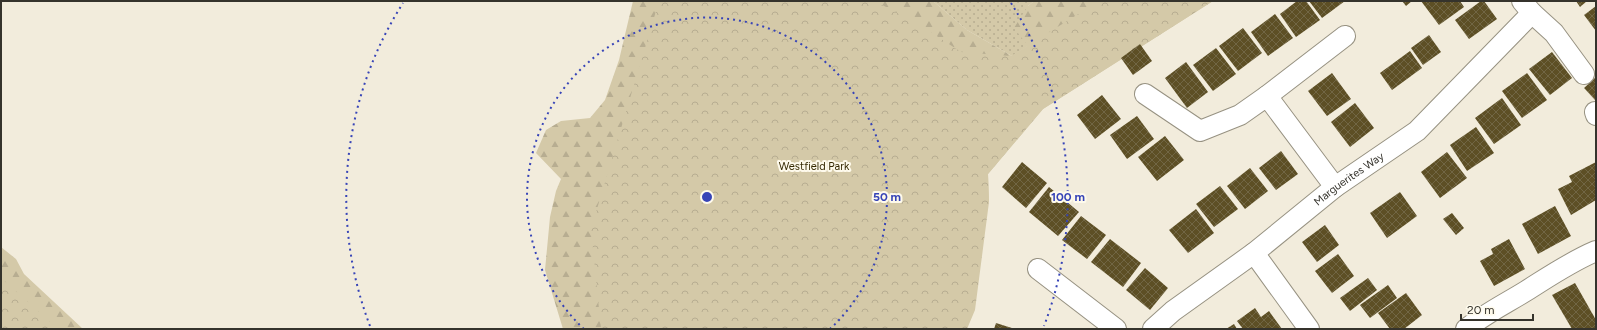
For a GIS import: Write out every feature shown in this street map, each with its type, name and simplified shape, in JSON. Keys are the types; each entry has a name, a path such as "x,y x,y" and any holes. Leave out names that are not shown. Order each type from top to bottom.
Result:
{"street":[{"name":"Marguerites Way","path":"1153,329 1173,311 1254,253 1335,187 1417,131 1527,7 1554,33 1584,74"},
{"path":"1145,94 1200,132 1240,115 1345,36"},
{"path":"1267,96 1335,187"},
{"path":"1466,329 1485,314 1526,291 1573,261 1596,251"},
{"path":"1254,253 1309,329"},
{"path":"1038,269 1116,329"}],"green space":[{"name":"Westfield Park","path":"633,1 933,1 967,30 1012,56 1028,46 1014,28 1028,6 1034,1 1213,1 1043,109 988,174 989,202 661,329 563,329 545,270 550,217 556,191 561,179 536,153 546,130 561,121 590,118 605,100 619,60"},
{"name":"Westfield Park","path":"659,1 875,1 923,27 961,52 1011,56 1099,1 1213,1 1043,109 988,174 989,202 975,310 967,329 601,329 591,229"},
{"path":"933,1 1034,1 1028,6 1028,46 1012,56 967,30"},
{"path":"1,247 16,259 24,274 83,329 40,329 1,297"},
{"path":"1,278 58,329 1,329"}],"building":[{"path":"1297,1 1306,1 1320,20 1296,37 1280,14"},
{"path":"1309,1 1345,1 1322,18"},
{"path":"1402,1 1412,1 1406,6"},
{"path":"1421,1 1460,1 1464,7 1439,25"},
{"path":"1481,1 1484,1 1497,19 1469,39 1455,20"},
{"path":"1576,1 1587,1 1580,7"},
{"path":"1596,6 1596,31 1584,15"},
{"path":"1275,14 1293,38 1268,56 1251,32"},
{"path":"1243,28 1262,53 1238,71 1219,46"},
{"path":"1429,35 1441,52 1423,65 1411,48"},
{"path":"1140,44 1152,61 1133,75 1121,58"},
{"path":"1216,48 1236,74 1213,91 1193,65"},
{"path":"1410,51 1422,68 1392,90 1380,73"},
{"path":"1552,52 1572,78 1550,95 1529,69"},
{"path":"1186,62 1208,92 1187,108 1165,78"},
{"path":"1332,73 1351,99 1327,116 1308,91"},
{"path":"1527,73 1547,100 1522,118 1502,91"},
{"path":"1596,77 1596,101 1584,88"},
{"path":"1102,95 1121,119 1095,139 1077,115"},
{"path":"1502,98 1521,125 1494,144 1475,118"},
{"path":"1355,103 1374,128 1350,147 1331,122"},
{"path":"1137,116 1154,139 1127,159 1110,135"},
{"path":"1476,127 1494,153 1467,171 1450,145"},
{"path":"1165,136 1184,160 1157,181 1138,157"},
{"path":"1281,151 1298,174 1276,190 1259,168"},
{"path":"1447,152 1467,178 1440,198 1421,172"},
{"path":"1022,162 1047,183 1026,208 1002,187"},
{"path":"1596,162 1596,200 1571,215 1558,189 1572,182 1569,176"},
{"path":"1250,168 1268,191 1245,209 1227,186"},
{"path":"1220,186 1238,209 1214,227 1196,204"},
{"path":"1049,187 1079,212 1058,236 1029,212"},
{"path":"1400,192 1417,216 1387,238 1370,213"},
{"path":"1555,206 1571,236 1538,254 1522,224"},
{"path":"1196,209 1214,233 1188,253 1169,230"},
{"path":"1452,213 1464,228 1456,235 1443,219"},
{"path":"1081,216 1106,235 1087,259 1062,240"},
{"path":"1325,225 1339,245 1317,262 1302,242"},
{"path":"1110,239 1141,263 1123,287 1091,262"},
{"path":"1509,239 1525,269 1494,286 1480,261 1493,254 1491,249"},
{"path":"1338,254 1354,276 1332,293 1315,271"},
{"path":"1145,268 1168,288 1150,310 1126,290"},
{"path":"1368,278 1377,290 1350,311 1340,298"},
{"path":"1575,283 1596,320 1596,329 1572,329 1552,295"},
{"path":"1388,285 1397,298 1370,318 1360,305"},
{"path":"1406,293 1422,315 1404,329 1390,329 1378,313"},
{"path":"1255,308 1261,317 1269,311 1282,329 1243,329 1237,321"},
{"path":"996,323 1015,329 994,329"},
{"path":"1234,324 1237,329 1226,329"}]}
